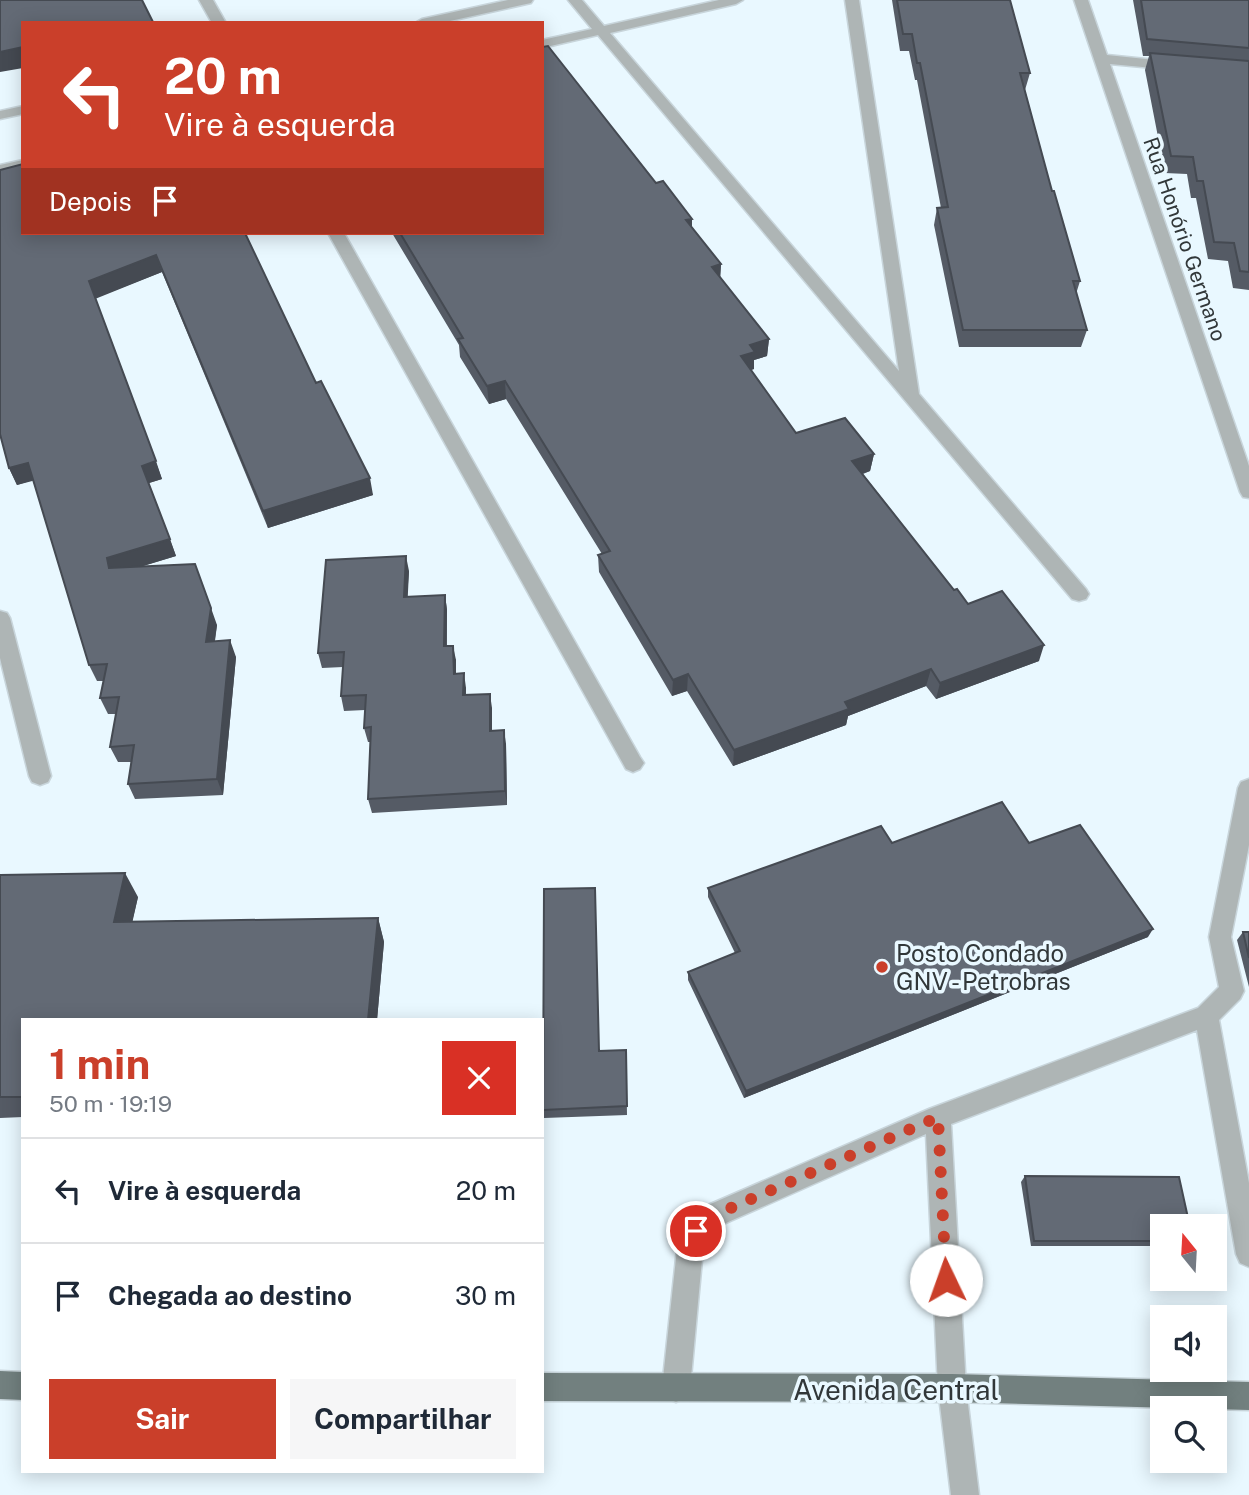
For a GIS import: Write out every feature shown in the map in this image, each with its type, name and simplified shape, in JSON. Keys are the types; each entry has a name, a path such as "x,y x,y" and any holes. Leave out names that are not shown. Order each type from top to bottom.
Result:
{"main road":[{"path":"0,1385 21,1385"},
{"name":"Avenida Central","path":"544,1387 951,1388 1249,1396"}],"street":[{"path":"206,0 218,21"},
{"path":"431,21 527,0"},
{"path":"575,0 1079,594"},
{"path":"671,0 683,12"},
{"path":"544,44 736,0"},
{"path":"852,0 911,394"},
{"name":"Rua Honório Germano","path":"1081,0 1249,492"},
{"path":"1101,59 1195,67"},
{"path":"0,114 21,110"},
{"path":"0,169 21,164"},
{"path":"337,235 633,763"},
{"path":"0,618 40,776"},
{"path":"676,1388 690,1249 696,1231 708,1218 938,1117 1206,1016 1232,991 1220,937 1249,788"},
{"path":"1206,1016 1249,1254"},
{"path":"938,1117 951,1388 965,1495"}],"building":[{"path":"0,0 142,0 152,21 21,21 21,47 0,52"},
{"path":"897,0 1010,0 1030,73 1020,73 1080,281 1073,281 1087,330 963,330 937,208 948,207 920,63 917,63 912,34 903,34"},
{"path":"1141,0 1249,0 1249,48 1147,39"},
{"path":"548,46 656,183 663,181 692,219 686,220 721,264 712,267 769,339 750,345 755,352 741,356 796,433 845,418 874,454 852,461 954,590 957,589 968,604 1002,591 1044,645 940,683 931,669 845,702 849,709 734,750 688,674 673,680 598,555 610,551 505,381 487,386 458,339 463,338 401,235 544,235 544,47"},
{"path":"1150,53 1249,61 1249,272 1240,271 1234,243 1214,242 1203,181 1197,181 1193,157 1171,156"},
{"path":"21,165 21,235 246,235 316,383 321,381 370,478 263,511 156,255 89,281 156,461 142,466 170,539 107,558 109,568 195,564 211,608 206,642 230,640 217,779 128,784 134,745 110,747 119,697 100,698 107,664 89,665 28,463 9,468 0,434 0,170"},
{"path":"406,556 404,597 445,595 444,646 453,646 454,674 464,673 463,695 490,694 490,731 504,730 505,791 368,799 371,727 364,728 366,695 341,696 344,652 318,653 326,560"},
{"path":"1002,802 1029,843 1080,825 1153,929 746,1091 688,972 740,951 708,888 881,826 892,843"},
{"path":"125,873 114,922 378,918 368,1018 21,1018 21,1097 0,1097 0,875"},
{"path":"595,888 599,1051 626,1050 627,1106 544,1110 544,889"},
{"path":"1243,932 1249,932 1249,958"},
{"path":"1025,1176 1179,1177 1187,1214 1150,1214 1150,1241 1034,1241"}],"place":[{"name":"Posto Condado GNV - Petrobras","path":"882,967"}],"route":[{"path":"696,1231 708,1218 938,1117 946,1280"}]}
